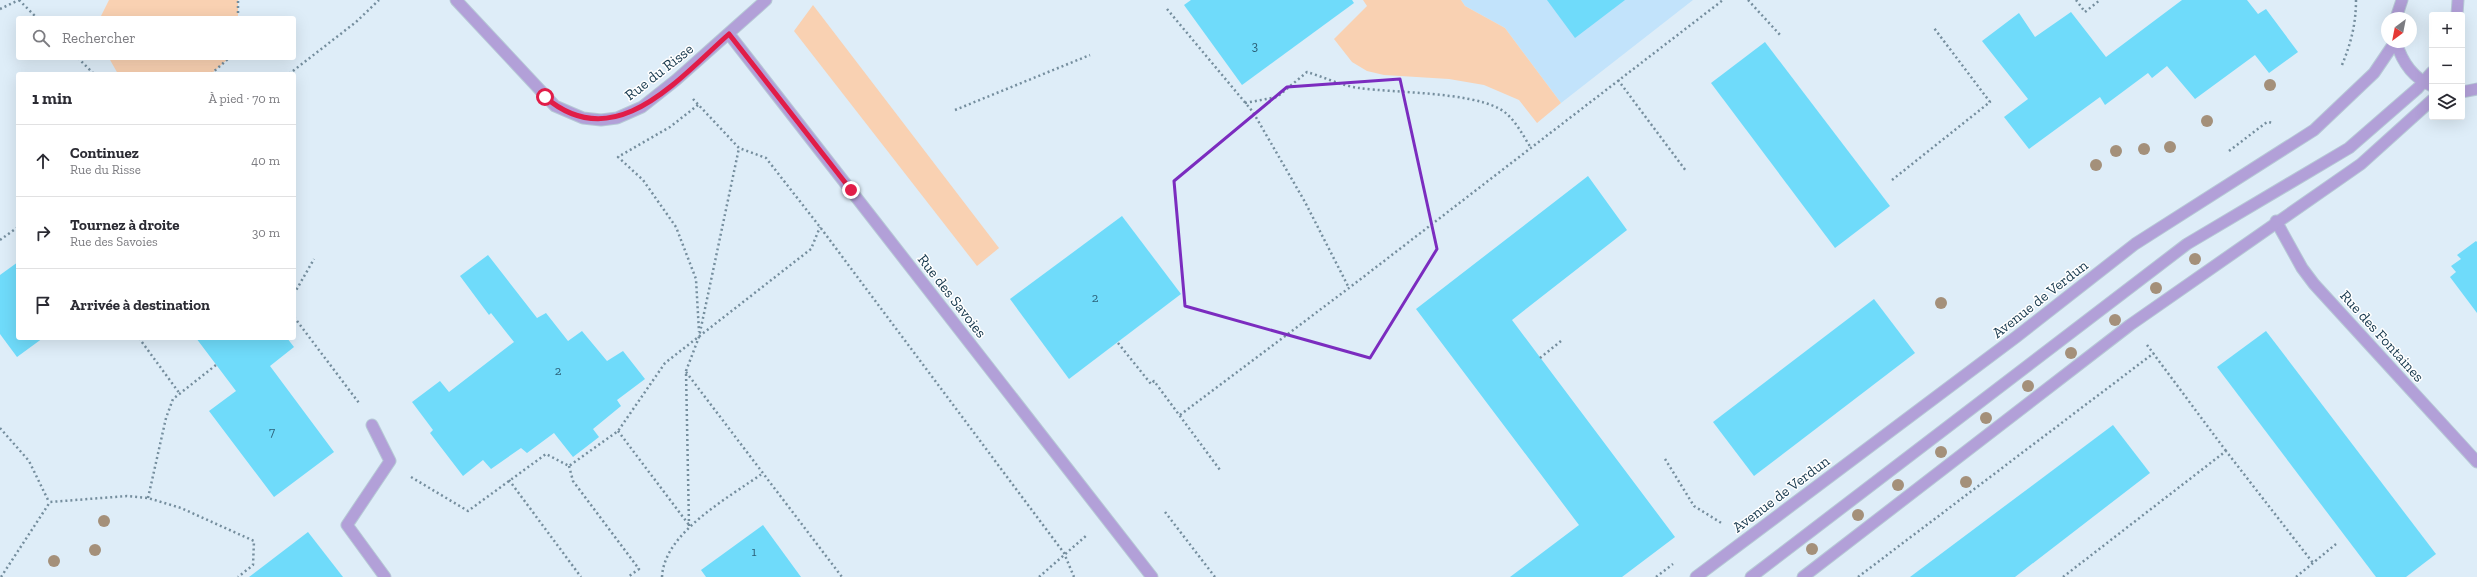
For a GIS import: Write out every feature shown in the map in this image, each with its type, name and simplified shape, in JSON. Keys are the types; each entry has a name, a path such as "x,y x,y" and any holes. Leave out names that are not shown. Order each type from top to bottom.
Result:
{"street":[{"name":"Rue du Risse","path":"456,0 545,97 568,112 601,120 617,118 642,107 676,80 766,0"},
{"path":"2398,12 2402,0"},
{"path":"2457,12 2458,0"},
{"name":"Rue des Savoies","path":"729,34 1152,577"},
{"name":"Avenue de Verdun","path":"1696,577 2016,337 2135,244 2188,208 2308,134 2343,104 2374,73 2392,48"},
{"path":"1751,577 2187,244 2337,156 2428,84 2406,64 2399,48"},
{"path":"2465,91 2477,89"},
{"path":"1803,577 2130,325 2276,221 2361,164 2429,103"},
{"name":"Rue des Fontaines","path":"2276,221 2302,268 2314,284 2477,462"},
{"path":"372,425 390,461 347,525 385,577"}],"path":[{"path":"0,9 20,0 35,16"},
{"path":"238,0 238,16"},
{"path":"292,72 356,22 379,0"},
{"path":"1180,415 1349,288 1723,0"},
{"path":"1748,0 1781,36"},
{"path":"2076,0 2085,12 2100,0"},
{"path":"2340,71 2350,45 2356,19 2356,0"},
{"path":"1167,9 1245,103 1305,202 1349,288"},
{"path":"1892,180 1990,102 1934,28"},
{"path":"955,110 1090,55"},
{"path":"80,60 92,72"},
{"path":"213,72 227,60"},
{"path":"1245,103 1277,97 1307,72 1357,88 1460,99 1488,104 1499,108 1509,116 1530,148"},
{"path":"676,80 739,148 766,158 820,227 1064,553 1074,577"},
{"path":"1618,80 1686,171"},
{"path":"698,105 670,127 618,157 643,180 676,227 696,279 699,337"},
{"path":"689,526 686,371 699,337 739,148"},
{"path":"569,466 618,431 665,363 811,250 820,227"},
{"path":"0,240 16,228"},
{"path":"296,291 314,260"},
{"path":"296,320 367,413 372,425"},
{"path":"2130,325 2154,353 2226,451 2313,563"},
{"path":"140,340 180,394"},
{"path":"1118,342 1150,384 1154,381 1220,470"},
{"path":"1540,358 1562,342"},
{"path":"1858,577 2154,353"},
{"path":"148,498 166,418 173,399 216,364"},
{"path":"686,371 842,577"},
{"path":"0,428 29,461 50,502"},
{"path":"618,431 689,526"},
{"path":"2063,577 2226,451"},
{"path":"390,461 425,486 468,511 546,454 569,466 573,481 639,569 628,577"},
{"path":"1664,459 1694,506 1727,527"},
{"path":"662,577 662,564 689,526 763,473"},
{"path":"509,480 581,577"},
{"path":"50,502 127,496 148,498 181,508 254,541 253,565 238,577"},
{"path":"1,577 50,502"},
{"path":"1165,512 1215,577"},
{"path":"1039,577 1064,553 1106,518"},
{"path":"2296,577 2336,544"}],"highlighted area":[{"path":"1400,79 1437,249 1370,358 1185,306 1174,181 1287,87"}],"shaded area":[{"path":"109,0 238,0 238,16 101,16"},
{"path":"1363,0 1461,0 1465,6 1505,28 1561,103 1537,123 1519,100 1484,85 1449,79 1384,75 1367,71 1352,62 1334,39 1367,6"},
{"path":"1461,0 1693,0 1561,103 1505,28 1465,6"},
{"path":"813,5 999,248 977,266 794,31"},
{"path":"110,60 227,60 213,72 117,72"}],"building":[{"path":"1191,0 1352,0 1354,3 1242,85 1184,5"},
{"path":"1547,0 1625,0 1575,38"},
{"path":"2182,0 2247,0 2258,14 2266,9 2298,52 2269,73 2255,55 2195,99 2167,66 2152,78 2148,73 2105,105 2100,97 2029,149 2004,117 2028,99 1982,41 2019,13 2035,37 2071,12 2106,57"},
{"path":"1765,42 1890,206 1835,248 1711,83"},
{"path":"1588,176 1627,230 1512,320 1675,537 1622,577 1510,577 1579,525 1416,309"},
{"path":"1122,216 1181,294 1069,379 1010,299"},
{"path":"2476,241 2477,313 2450,277 2456,272 2451,266 2461,259 2457,255"},
{"path":"488,255 537,318 546,313 568,341 582,331 607,361 623,351 645,379 617,400 621,406 593,429 599,437 573,457 554,433 527,453 521,448 491,469 483,460 463,476 430,433 433,430 412,402 440,381 449,392 514,342 491,313 489,315 460,276"},
{"path":"16,263 16,340 40,340 17,357 0,334 0,275"},
{"path":"1874,299 1915,353 1754,476 1713,422"},
{"path":"2266,331 2436,554 2406,577 2376,577 2217,367"},
{"path":"198,340 289,340 294,347 270,366 334,452 274,497 209,411 236,391"},
{"path":"2113,425 2150,473 2015,577 1910,577"},
{"path":"763,525 801,577 706,577 701,570"},
{"path":"308,532 343,577 249,577"}],"route":[{"path":"545,97 555,106 583,118 601,120 617,118 642,107 729,34 851,190"}]}
